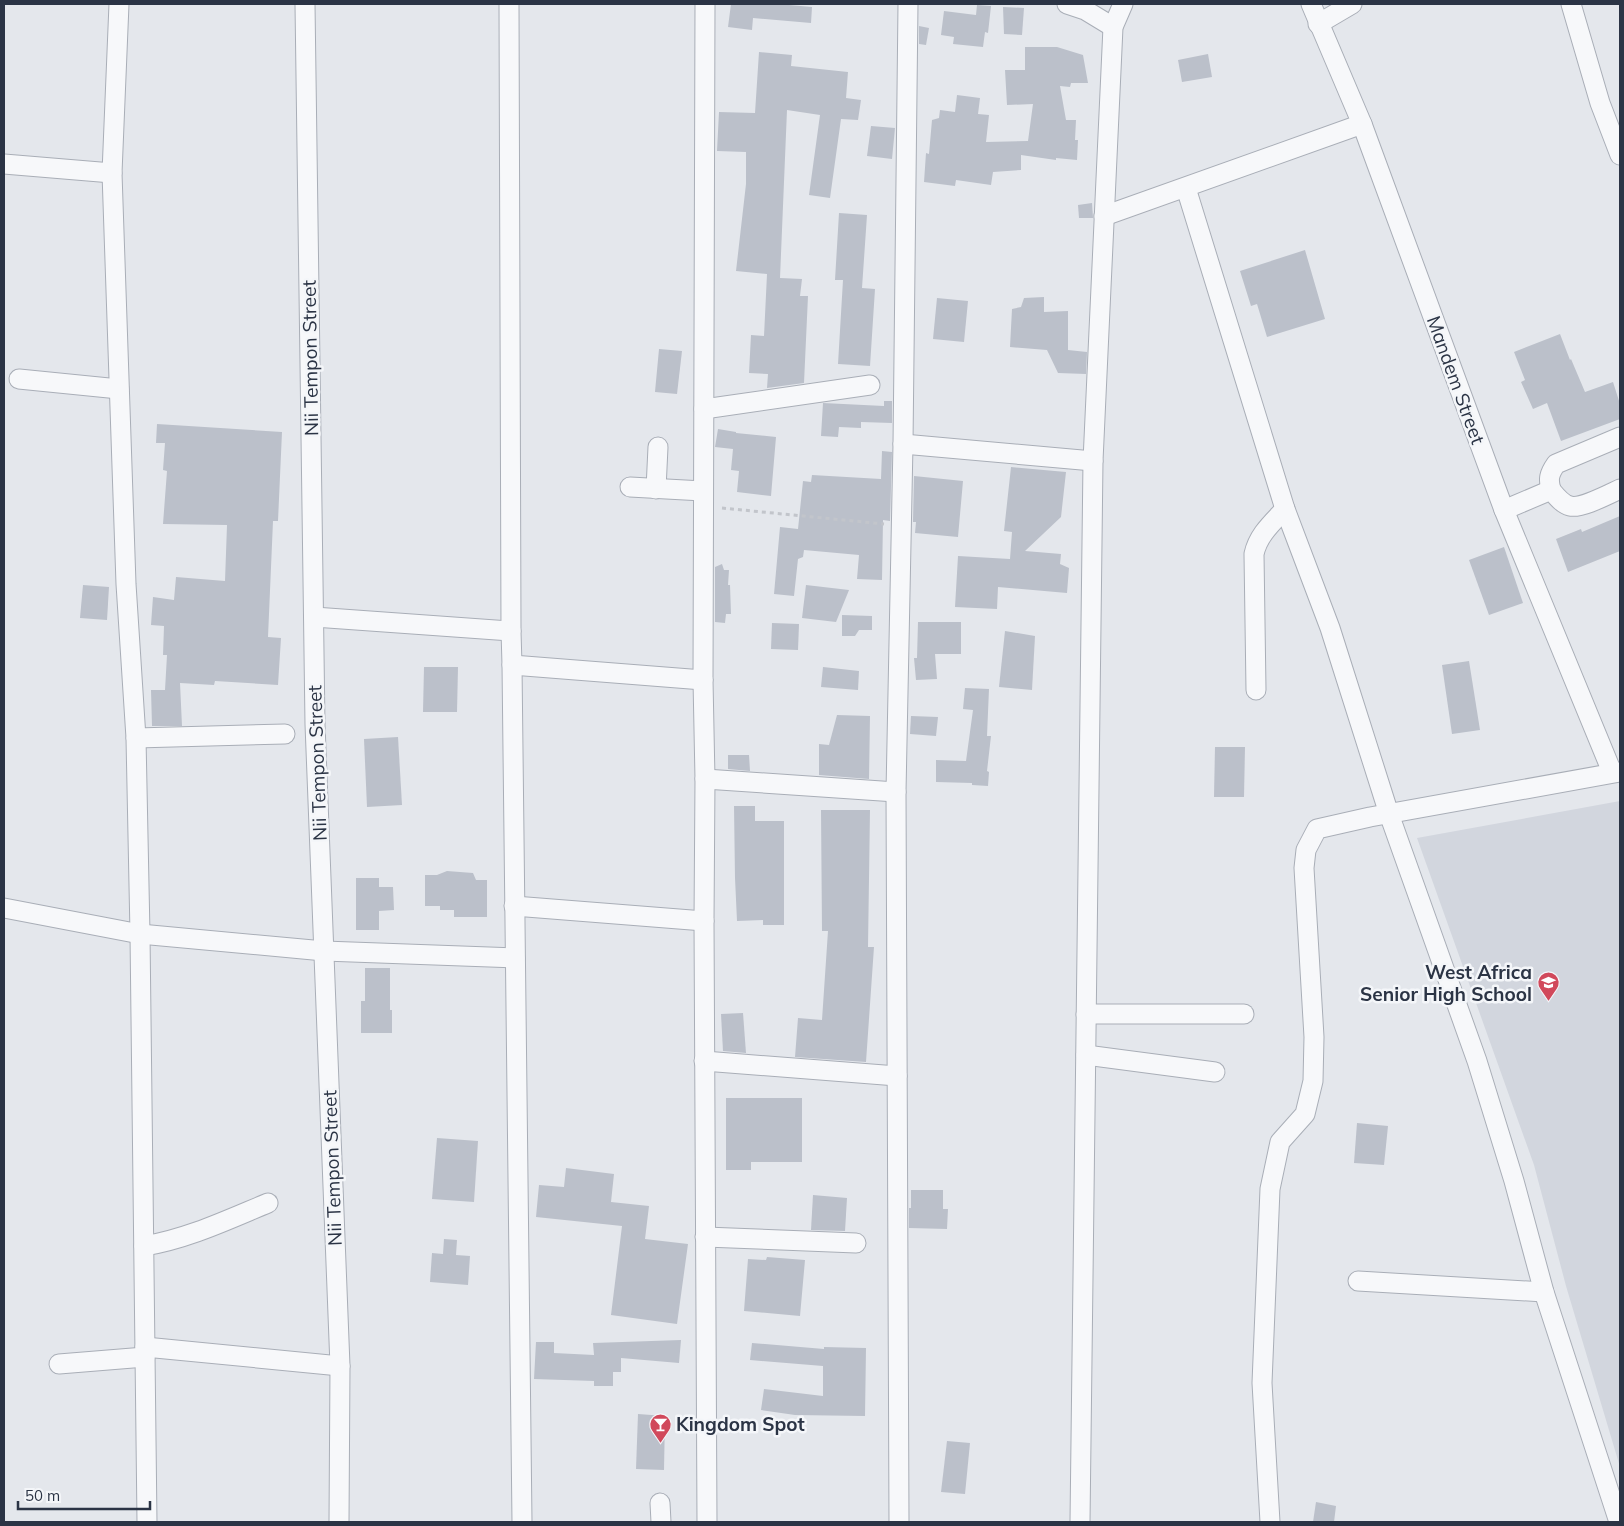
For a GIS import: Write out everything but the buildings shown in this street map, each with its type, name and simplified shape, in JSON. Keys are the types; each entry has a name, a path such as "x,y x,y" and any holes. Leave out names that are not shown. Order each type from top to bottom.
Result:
{"street":[{"path":"119,4 112,173 126,584 136,738 147,1522"},
{"name":"Nii Tempon Street","path":"305,4 315,724 340,1366 339,1522"},
{"path":"509,4 511,631 522,1522"},
{"path":"705,4 703,680 705,779 704,1061 707,1522"},
{"path":"899,1522 896,792 908,4"},
{"path":"1067,4 1085,10 1113,27"},
{"path":"1080,1522 1092,461 1113,27 1123,4"},
{"name":"Mandem Street","path":"1310,4 1362,124 1504,510 1616,772"},
{"path":"1318,24 1352,4"},
{"path":"1571,4 1600,103 1619,145"},
{"path":"1104,216 1362,124"},
{"path":"4,164 112,173"},
{"path":"1186,188 1285,509 1330,628 1389,814 1477,1062 1514,1181 1544,1292 1619,1522"},
{"path":"19,379 119,389"},
{"path":"704,409 870,385"},
{"path":"1620,437 1556,464 1550,472 1548,481 1551,490 1562,502 1571,507 1581,505 1620,489"},
{"path":"902,444 1092,461"},
{"path":"656,488 658,447"},
{"path":"630,487 656,488 703,499"},
{"path":"1504,510 1551,490"},
{"path":"1256,690 1254,554 1256,543 1261,535 1285,509"},
{"path":"314,617 511,631"},
{"path":"512,665 703,680"},
{"path":"136,738 285,734"},
{"path":"1270,1522 1262,1383 1270,1190 1280,1142 1305,1114 1313,1081 1314,1037 1304,868 1306,850 1317,829 1616,772"},
{"path":"705,779 896,792"},
{"path":"514,906 704,921"},
{"path":"4,908 140,934 324,952 515,958"},
{"path":"1086,1014 1244,1014"},
{"path":"1086,1055 1215,1072"},
{"path":"704,1061 897,1076"},
{"path":"144,1246 168,1242 193,1234 268,1204"},
{"path":"706,1237 856,1243"},
{"path":"1358,1281 1544,1292"},
{"path":"59,1364 145,1352 340,1366"},
{"path":"660,1503 661,1522"}],"path":[{"path":"703,499 901,526"}],"shaded area":[{"name":"West Africa Senior High School","path":"1620,801 1620,1467 1566,1286 1534,1165 1417,838"}],"place":[{"name":"West Africa Senior High School","path":"1548,1002"},
{"name":"Kingdom Spot","path":"660,1443"}]}
